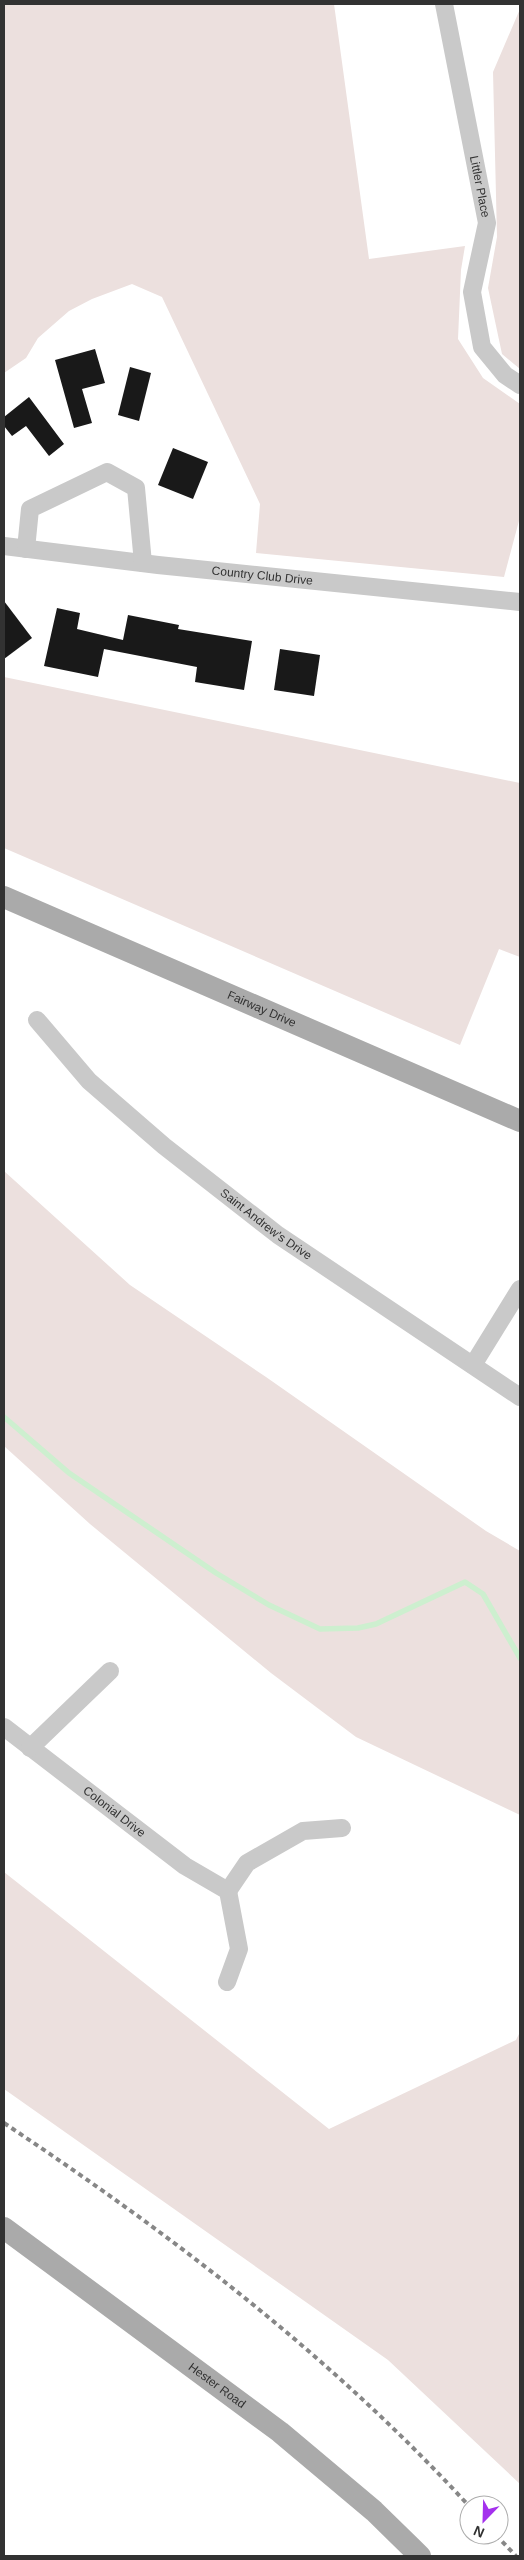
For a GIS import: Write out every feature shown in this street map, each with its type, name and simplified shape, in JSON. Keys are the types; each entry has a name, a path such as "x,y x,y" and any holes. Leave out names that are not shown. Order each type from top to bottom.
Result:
{"main road":[{"name":"Fairway Drive","path":"4,897 520,1121"},
{"name":"Hester Road","path":"4,2228 280,2432 374,2511 420,2556"}],"street":[{"name":"Littler Place","path":"444,4 487,223 472,292 482,347 505,375 520,385"},
{"path":"26,549 30,509 107,472 136,488 143,563"},
{"name":"Country Club Drive","path":"4,546 143,563 520,602"},
{"name":"Saint Andrew's Drive","path":"37,1020 89,1081 164,1146 278,1235 520,1396"},
{"path":"473,1365 520,1289"},
{"path":"30,1748 110,1671"},
{"name":"Colonial Drive","path":"4,1727 185,1866 228,1892"},
{"path":"227,1982 239,1949 228,1892 247,1863 303,1831 342,1828"}],"shaded area":[{"path":"4,4 334,4 369,259 465,246 461,270 458,339 483,378 520,404 520,517 504,577 256,553 260,504 162,297 132,284 92,299 69,311 38,338 26,358 4,373"},
{"path":"520,9 520,369 502,354 488,288 497,237 493,72"},
{"path":"4,677 520,783 520,957 499,949 460,1045 4,848"},
{"path":"4,1171 130,1285 266,1377 486,1531 520,1551 520,1815 356,1737 271,1673 90,1524 4,1446"},
{"path":"4,1872 329,2129 516,2040 520,2032 520,2484 388,2360 4,2089"}],"building":[{"path":"95,349 105,383 82,389 92,423 74,428 55,360"},
{"path":"130,367 151,373 139,421 118,415"},
{"path":"29,397 64,444 49,456 26,426 12,436 4,426 4,417"},
{"path":"173,448 208,462 193,499 158,485"},
{"path":"4,601 32,638 4,659"},
{"path":"57,608 80,613 77,629 123,640 128,615 179,625 178,629 252,641 244,690 195,682 197,667 104,649 98,677 44,666"},
{"path":"280,649 320,655 314,696 274,690"}],"waterway":[{"path":"4,1417 69,1473 216,1573 269,1605 320,1629 358,1628 376,1624 465,1582 483,1594 520,1658"}],"railway":[{"path":"4,2123 128,2209 248,2301 362,2399 417,2451 459,2495"},
{"path":"506,2545 516,2556"}]}
